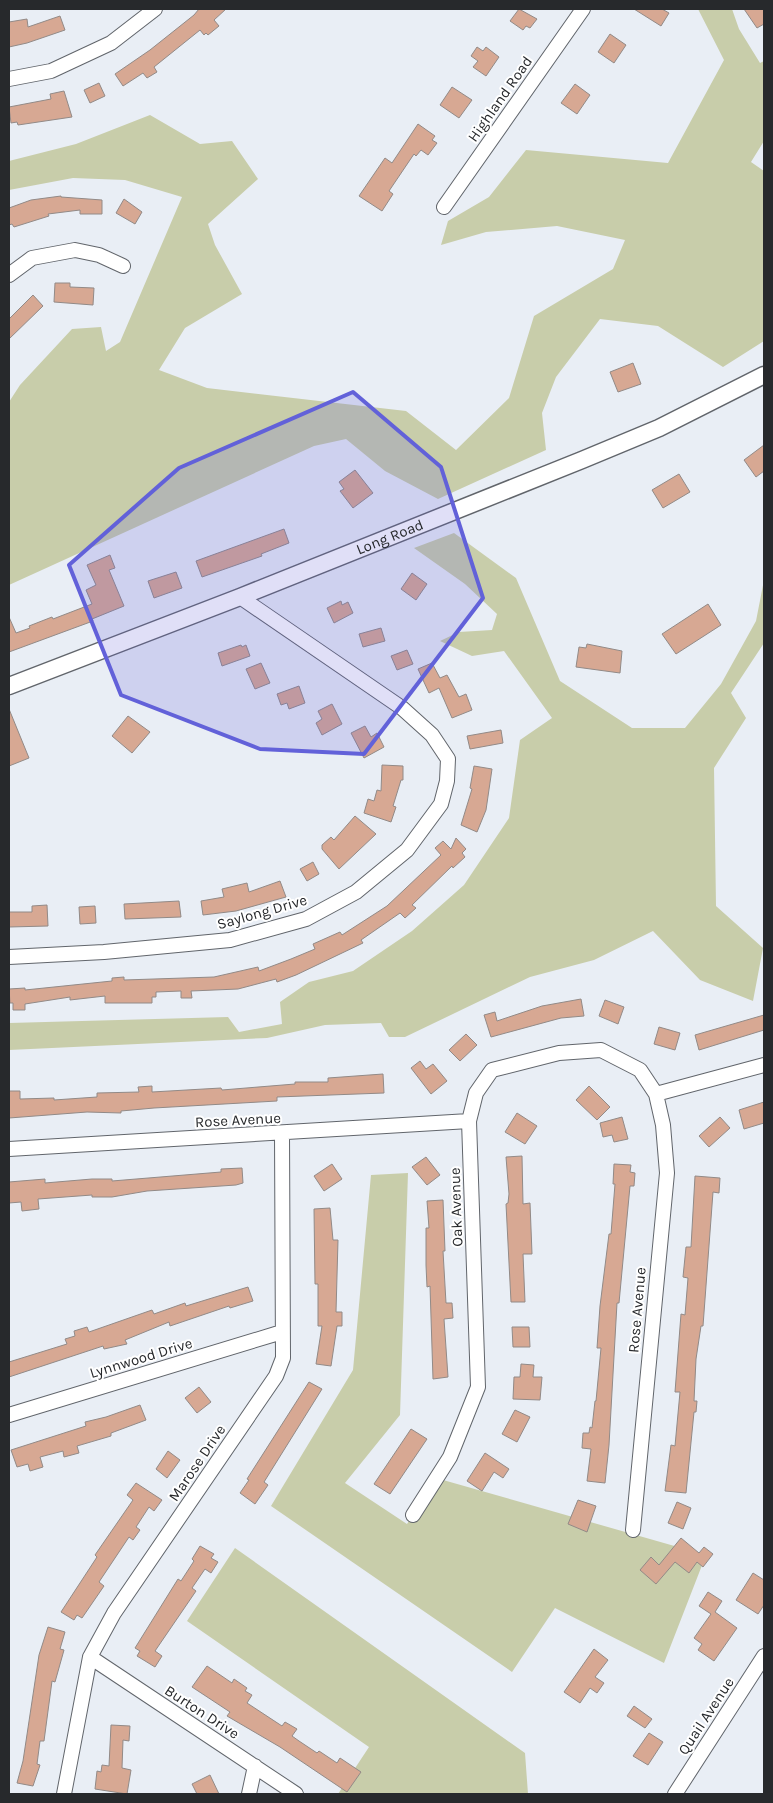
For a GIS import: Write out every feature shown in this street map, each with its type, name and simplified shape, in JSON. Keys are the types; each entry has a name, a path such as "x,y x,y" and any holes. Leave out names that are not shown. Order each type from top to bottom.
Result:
{"street":[{"path":"9,79 51,71 111,43 155,9"},
{"name":"Highland Road","path":"444,207 583,9"},
{"path":"9,275 32,258 75,250 99,255 123,266"},
{"name":"Long Road","path":"9,686 240,597 658,428 764,375"},
{"name":"Saylong Drive","path":"9,956 104,952 230,940 306,919 356,892 407,850 441,804 447,781 448,759 432,735 402,708 240,597"},
{"name":"Oak Avenue","path":"413,1515 450,1457 478,1387 469,1121 476,1093 492,1070 559,1053 601,1050 640,1070 656,1094"},
{"path":"656,1094 764,1065"},
{"name":"Rose Avenue","path":"633,1530 667,1172 663,1126 656,1094"},
{"name":"Rose Avenue","path":"9,1149 469,1121"},
{"name":"Marose Drive","path":"64,1794 90,1657 114,1613 276,1376 283,1358 282,1133"},
{"name":"Lynnwood Drive","path":"9,1415 282,1332"},
{"name":"Quail Avenue","path":"675,1794 764,1656"},
{"name":"Burton Drive","path":"90,1657 296,1794"},
{"path":"249,1794 256,1766"}],"highlighted area":[{"path":"353,392 441,467 483,598 364,754 260,749 121,695 69,565 179,468"}],"green space":[{"path":"698,9 732,9 739,29 760,63 764,61 764,141 751,162 764,171 764,341 723,367 658,326 600,319 556,377 542,413 546,450 438,499 385,471 346,439 314,446 9,585 9,402 20,385 72,329 101,327 106,351 120,342 182,197 125,180 73,178 9,190 9,161 76,144 150,115 200,144 232,141 258,179 208,224 215,245 242,294 185,328 159,370 207,388 406,411 456,450 509,398 534,316 613,269 625,240 557,226 486,232 441,245 448,221 489,197 526,150 668,163 724,60"},
{"path":"454,533 516,578 560,681 632,728 685,728 721,684 756,621 764,580 764,643 731,693 746,718 714,768 716,906 763,948 753,1001 700,980 653,931 594,960 530,977 405,1037 389,1037 381,1023 325,1025 267,1038 9,1050 9,1023 228,1017 239,1032 282,1024 280,1002 309,982 353,971 412,931 464,885 509,818 520,740 552,718 504,651 472,656 440,641 459,632 492,630 497,614 465,584 414,548"},
{"path":"408,1173 400,1415 345,1483 407,1524 436,1478 706,1555 664,1663 555,1608 512,1672 271,1506 353,1370 371,1175"},
{"path":"235,1548 525,1753 528,1794 338,1794 369,1747 187,1621"}],"building":[{"path":"199,9 226,9 214,20 219,26 208,35 206,33 204,35 200,30 154,67 157,72 147,78 143,73 123,86 115,74 150,50"},
{"path":"519,9 537,19 530,28 526,26 523,30 510,21"},
{"path":"634,9 662,9 669,13 661,26"},
{"path":"744,9 764,9 764,24 757,28"},
{"path":"60,16 65,30 9,47 9,22 27,19 28,27"},
{"path":"610,34 626,45 614,63 598,52"},
{"path":"477,47 483,51 486,47 499,57 486,76 473,67 478,61 471,56"},
{"path":"99,83 105,96 90,103 84,90"},
{"path":"575,84 590,95 577,114 561,103"},
{"path":"452,87 472,100 459,118 440,105"},
{"path":"64,91 72,117 18,125 17,122 11,123 9,107 51,99 50,94"},
{"path":"418,124 435,136 432,140 437,143 428,155 421,150 416,156 414,154 389,191 393,194 382,211 359,196 385,158 392,163"},
{"path":"61,196 102,200 102,214 80,214 80,210 48,214 49,216 14,227 12,224 9,225 9,208 31,200"},
{"path":"124,199 142,212 135,224 116,213"},
{"path":"55,283 70,283 70,287 94,288 93,305 54,302"},
{"path":"33,295 43,306 9,339 9,319"},
{"path":"633,363 641,384 618,392 610,372"},
{"path":"764,445 764,471 756,477 744,460"},
{"path":"355,470 373,493 353,508 340,491 344,489 339,482"},
{"path":"679,474 690,492 663,508 652,490"},
{"path":"284,529 289,543 261,554 262,556 202,577 196,561"},
{"path":"110,555 115,568 109,570 124,606 92,619 93,621 9,652 9,617 16,633 52,617 53,619 92,604 86,590 96,585 87,565"},
{"path":"176,572 182,588 154,598 148,581"},
{"path":"412,573 427,584 416,600 401,589"},
{"path":"341,601 342,605 348,602 353,613 334,623 327,608"},
{"path":"708,604 721,625 676,654 662,634"},
{"path":"381,628 385,641 363,647 359,634"},
{"path":"587,644 622,651 620,673 576,667 579,647 586,648"},
{"path":"241,645 242,647 246,645 250,656 222,666 218,653"},
{"path":"407,650 413,664 397,670 391,656"},
{"path":"261,663 270,683 255,689 246,669"},
{"path":"432,663 440,678 447,675 459,697 466,694 472,710 452,718 439,688 429,693 418,669"},
{"path":"299,686 305,703 289,709 287,703 281,705 277,694"},
{"path":"332,704 342,724 322,735 316,723 322,719 318,711"},
{"path":"9,709 29,758 9,766"},
{"path":"128,716 150,732 132,753 112,736"},
{"path":"365,726 371,737 377,733 384,747 364,758 351,733"},
{"path":"501,730 503,743 470,749 467,736"},
{"path":"382,765 403,766 403,780 401,780 393,806 396,807 391,822 364,813 368,799 374,801 377,790 381,791"},
{"path":"474,766 492,769 486,810 477,832 461,825 472,789 470,788"},
{"path":"355,816 376,834 339,869 322,849 322,845 331,837 334,840"},
{"path":"456,838 466,849 462,853 465,857 453,868 452,866 412,905 416,908 405,918 400,913 361,940 363,943 296,975 277,982 276,979 238,989 191,991 192,998 181,998 181,991 156,992 156,997 152,997 152,1003 105,1003 105,996 70,1000 70,997 25,1004 25,1010 13,1010 13,1003 10,1003 9,989 25,988 25,990 112,981 112,978 124,977 124,980 214,977 258,967 259,971 315,949 313,944 340,932 342,935 387,906 441,855 435,848 443,841 451,849"},
{"path":"313,862 319,874 307,881 300,869"},
{"path":"280,881 286,897 236,911 203,915 201,901 224,897 222,889 247,883 249,892"},
{"path":"179,901 181,917 125,919 124,904"},
{"path":"47,905 48,926 9,927 9,912 32,912 32,906"},
{"path":"95,906 96,923 80,924 79,907"},
{"path":"581,999 584,1016 561,1018 491,1037 484,1015 495,1012 497,1021 542,1006"},
{"path":"605,1000 624,1007 618,1024 599,1016"},
{"path":"764,1015 764,1030 699,1050 695,1035"},
{"path":"659,1027 680,1033 675,1050 654,1044"},
{"path":"466,1034 477,1045 460,1061 449,1050"},
{"path":"420,1061 426,1069 433,1064 447,1081 431,1094 411,1068"},
{"path":"383,1074 384,1093 277,1097 277,1101 154,1108 121,1111 121,1113 87,1112 9,1118 9,1091 20,1091 20,1099 54,1098 54,1100 97,1097 97,1093 139,1092 138,1087 152,1086 152,1092 221,1088 222,1090 295,1084 295,1082 328,1082 328,1078"},
{"path":"589,1086 610,1107 597,1120 576,1100"},
{"path":"764,1102 764,1123 744,1129 739,1110"},
{"path":"517,1113 537,1126 525,1144 505,1132"},
{"path":"622,1117 628,1139 614,1142 612,1135 603,1137 600,1123"},
{"path":"720,1117 730,1128 709,1147 699,1136"},
{"path":"522,1156 523,1204 530,1203 532,1254 523,1254 525,1302 511,1302 506,1204 508,1203 509,1194 506,1157"},
{"path":"426,1157 440,1175 427,1185 412,1167"},
{"path":"332,1164 342,1179 324,1191 314,1176"},
{"path":"614,1164 631,1165 630,1172 635,1173 634,1186 630,1186 619,1303 617,1303 605,1483 587,1481 591,1449 582,1448 583,1433 589,1433 590,1427 592,1428 596,1401 601,1348 597,1348 600,1306 609,1234 611,1234 615,1184 613,1184"},
{"path":"242,1168 243,1183 236,1185 147,1191 112,1197 92,1197 92,1195 38,1199 39,1209 22,1211 21,1202 9,1203 9,1182 45,1179 45,1183 92,1179 112,1179 112,1181 221,1172 221,1169"},
{"path":"695,1176 720,1178 719,1193 713,1192 703,1326 701,1326 696,1359 694,1401 697,1401 696,1412 694,1412 686,1493 665,1491 671,1445 675,1446 680,1392 675,1392 681,1314 685,1315 688,1278 683,1277 686,1247 691,1247"},
{"path":"443,1200 446,1303 452,1303 453,1318 444,1319 448,1377 433,1379 430,1286 427,1287 426,1265 426,1228 429,1228 427,1201"},
{"path":"330,1208 333,1240 338,1240 336,1312 342,1312 342,1326 337,1326 331,1366 316,1364 322,1326 318,1326 318,1284 315,1284 314,1209"},
{"path":"248,1287 253,1301 230,1308 229,1306 170,1326 169,1322 125,1340 127,1344 104,1349 103,1346 9,1377 9,1362 67,1344 65,1339 75,1336 74,1331 87,1327 89,1332 152,1310 154,1314 185,1303 186,1306"},
{"path":"512,1327 529,1327 530,1347 513,1347"},
{"path":"521,1364 534,1365 533,1377 542,1377 540,1400 513,1399 514,1377 520,1377"},
{"path":"309,1382 322,1389 264,1482 268,1485 255,1504 240,1493"},
{"path":"199,1387 211,1402 197,1413 185,1398"},
{"path":"140,1405 146,1420 111,1433 111,1436 77,1446 79,1453 64,1457 63,1451 40,1457 43,1467 30,1471 28,1464 17,1467 11,1450 86,1426 85,1422"},
{"path":"515,1410 530,1417 517,1442 502,1434"},
{"path":"411,1429 427,1439 390,1494 374,1484"},
{"path":"168,1451 180,1460 167,1478 156,1469"},
{"path":"485,1453 509,1469 503,1478 494,1472 482,1491 467,1481"},
{"path":"136,1483 162,1500 154,1511 149,1507 136,1527 140,1530 133,1540 129,1537 99,1582 104,1586 82,1618 77,1615 74,1620 61,1612 97,1557 95,1555 133,1500 127,1495"},
{"path":"578,1500 596,1506 587,1532 568,1524"},
{"path":"677,1502 691,1508 683,1529 668,1523"},
{"path":"681,1538 699,1553 704,1547 713,1554 703,1567 697,1562 689,1573 675,1562 656,1584 640,1570 651,1557 659,1565"},
{"path":"200,1546 214,1554 211,1558 218,1562 211,1573 205,1569 192,1588 196,1591 155,1651 162,1656 155,1667 137,1656 140,1651 135,1648 178,1579 181,1581 194,1561 192,1559"},
{"path":"753,1573 764,1580 764,1605 758,1614 736,1600"},
{"path":"708,1592 722,1601 715,1612 737,1628 714,1661 698,1650 702,1644 694,1638 711,1614 699,1606"},
{"path":"48,1627 65,1632 60,1649 64,1650 55,1682 52,1681 44,1741 40,1741 37,1764 40,1765 33,1786 17,1783 23,1761 39,1655"},
{"path":"594,1649 608,1660 595,1677 604,1683 597,1693 590,1688 580,1703 564,1692"},
{"path":"207,1666 232,1683 234,1679 247,1688 245,1691 252,1695 247,1703 282,1726 285,1722 297,1729 292,1736 299,1741 337,1763 340,1758 361,1772 347,1792 280,1747 227,1716 230,1712 192,1687"},
{"path":"634,1706 652,1719 645,1728 627,1716"},
{"path":"111,1725 130,1726 129,1741 123,1740 122,1768 131,1770 127,1794 95,1789 97,1771 101,1772 102,1765 109,1766"},
{"path":"649,1733 663,1742 648,1765 633,1756"},
{"path":"210,1775 219,1794 197,1794 192,1784"}]}
